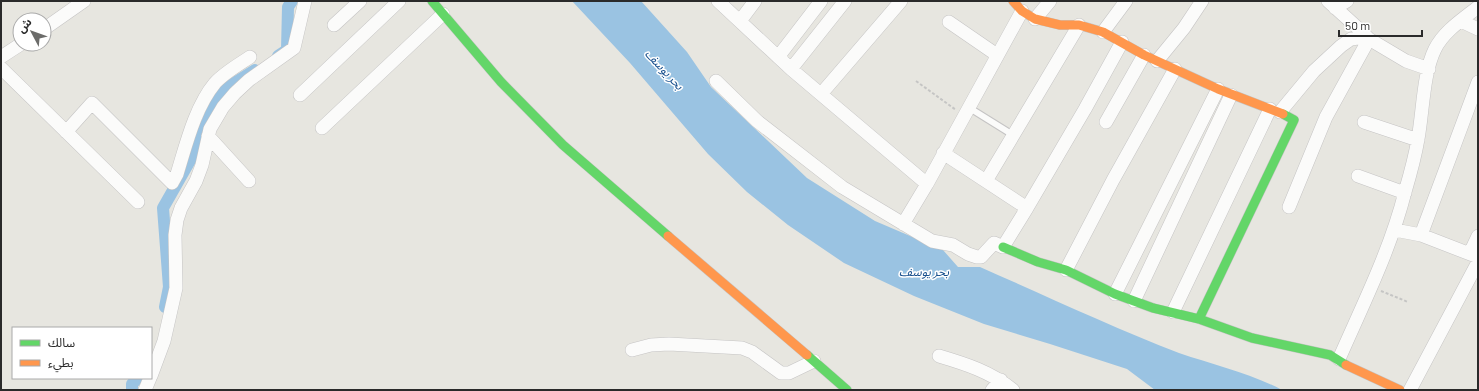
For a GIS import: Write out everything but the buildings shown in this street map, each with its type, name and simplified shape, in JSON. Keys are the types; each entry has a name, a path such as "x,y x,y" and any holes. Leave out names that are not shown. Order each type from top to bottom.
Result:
{"street":[{"path":"52,23 84,1"},
{"path":"152,374 164,341 176,288 175,235 177,220 181,208 196,181 202,164 208,136 223,107 235,93 249,80 294,48 305,1"},
{"path":"334,25 360,1"},
{"path":"300,95 399,1"},
{"path":"432,1 501,82 563,145 847,390"},
{"path":"718,1 790,69 927,184"},
{"path":"740,21 755,1"},
{"path":"778,57 821,1"},
{"path":"790,69 845,1"},
{"path":"821,94 901,1"},
{"path":"1035,19 1050,1"},
{"path":"1103,32 1126,1"},
{"path":"1157,61 1184,28 1202,1"},
{"path":"1332,5 1347,1"},
{"path":"1339,359 1395,230 1418,140 1429,69 1435,50 1442,38 1478,5 1473,1"},
{"path":"1332,5 1369,39 1406,61 1429,69"},
{"path":"903,224 927,184 997,55 1017,6 1035,19 1060,25 1078,25 1103,32 1157,61 1231,95 1275,111 1294,120 1199,319"},
{"path":"322,128 443,14"},
{"path":"1461,21 1478,29"},
{"path":"949,22 997,55"},
{"path":"986,181 1078,25"},
{"path":"1173,312 1275,111 1341,46 1351,39 1369,39"},
{"path":"1288,207 1326,117 1369,39"},
{"path":"1003,247 1085,109 1122,42"},
{"path":"1,57 12,50"},
{"path":"1106,122 1144,55"},
{"path":"66,132 92,103 172,183 177,174 198,111 206,94 222,77 250,57"},
{"path":"1,68 138,202"},
{"path":"1066,270 1113,180 1175,69"},
{"path":"716,81 756,121 825,175 932,242 953,245 977,257 984,255 994,243 1038,262 1066,270 1134,302 1199,319 1252,338 1325,353 1339,359 1349,367 1400,390"},
{"path":"1421,235 1478,82"},
{"path":"1115,294 1218,89"},
{"path":"1134,302 1231,95"},
{"path":"1364,122 1418,140"},
{"path":"208,136 249,182"},
{"path":"943,153 1027,208"},
{"path":"1358,176 1405,192"},
{"path":"1395,230 1421,235 1476,258"},
{"path":"1410,390 1476,258 1478,236"},
{"path":"632,350 651,345 669,344 742,348 752,352 781,373 789,373 814,361"},
{"path":"939,356 986,372 1001,380 1013,390"},
{"path":"145,390 150,379"},
{"path":"992,390 1001,380"}],"lane":[{"path":"966,111 1013,135"}],"path":[{"path":"916,81 966,111"},
{"path":"1371,288 1408,302"}],"water":[{"name":"بحر يوسف","path":"572,1 641,1 687,52 711,87 807,178 875,221 943,250 958,267 980,267 1154,343 1179,353 1245,374 1282,390 1155,390 1127,369 984,324 914,296 844,263 788,225 747,192 708,154 630,63"}],"waterway":[{"path":"278,56 287,50 288,7 292,1"},
{"path":"165,307 169,287 163,208 192,157 220,92 255,70"},
{"path":"132,390 132,384 137,379"}],"traffic: fast":[{"path":"432,1 501,82 563,145 668,236"},
{"path":"1199,319 1294,120 1283,114"},
{"path":"1003,247 1038,262 1066,270 1115,294 1153,308 1199,319 1252,338 1330,355 1346,365"},
{"path":"807,355 847,390"}],"traffic: slow":[{"path":"1013,1 1022,11 1035,19 1060,25 1079,25 1103,32 1144,55 1218,89 1283,114"},
{"path":"668,236 807,355"},
{"path":"1346,365 1400,390"}]}
